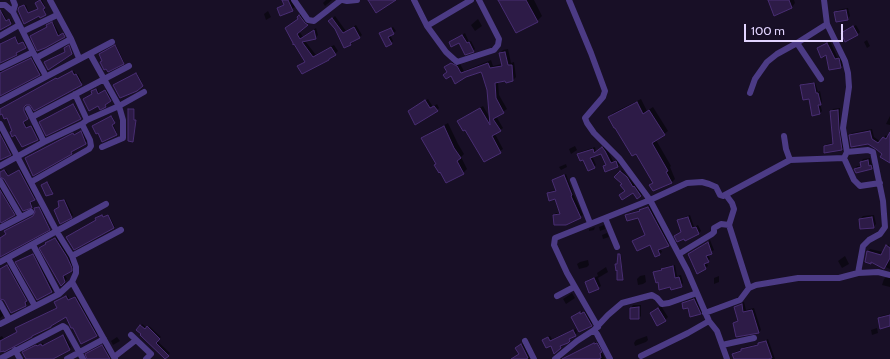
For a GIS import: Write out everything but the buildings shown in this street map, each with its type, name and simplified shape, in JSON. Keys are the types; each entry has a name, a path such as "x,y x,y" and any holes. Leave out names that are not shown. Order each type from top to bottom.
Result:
{"street":[{"path":"13,0 15,4 13,12"},
{"path":"50,0 71,39 79,58"},
{"path":"294,0 308,20 314,21 342,0 357,0"},
{"path":"414,0 427,26 446,52 457,62 494,50 498,45 499,39 479,0"},
{"path":"427,26 471,0"},
{"path":"569,0 605,91 603,97 585,118 587,123 594,133 619,158 650,200 679,254 709,321 717,331 726,359"},
{"path":"824,0 827,24 845,61 848,73 849,87 843,128 846,155 854,180 860,186 880,182"},
{"path":"0,5 5,5 13,12 46,76"},
{"path":"26,30 57,15"},
{"path":"750,93 755,79 767,62 777,54 827,24"},
{"path":"0,36 19,25"},
{"path":"36,58 71,39"},
{"path":"0,101 79,58 112,42"},
{"path":"797,43 821,79"},
{"path":"0,68 33,52"},
{"path":"90,54 119,106 123,120 123,138 102,148"},
{"path":"32,117 129,66"},
{"path":"0,166 18,158 44,142 82,124 87,120 119,106 144,92"},
{"path":"75,94 87,120"},
{"path":"28,109 44,142"},
{"path":"0,124 57,232 72,256 76,267 76,273 72,282 58,294 0,324"},
{"path":"31,182 89,149 91,146 90,140 82,124"},
{"path":"784,136 786,149 790,160"},
{"path":"610,359 554,245 555,238 650,200 687,183 702,182 709,184 716,187 720,195 726,195 790,160 846,155 868,150 873,152 883,201 885,228 890,233"},
{"path":"573,180 590,224"},
{"path":"0,181 21,217"},
{"path":"726,195 732,203 734,209 728,225 750,288"},
{"path":"0,262 106,204"},
{"path":"0,228 31,212"},
{"path":"605,218 617,247"},
{"path":"679,254 712,234 714,232 714,228 721,224 728,225"},
{"path":"858,273 863,246 869,240 880,234 885,228"},
{"path":"72,256 121,230"},
{"path":"33,245 58,294"},
{"path":"8,258 35,306"},
{"path":"705,313 740,300 750,288 756,284 798,278 839,278 858,273 878,272 890,275"},
{"path":"72,282 114,358 136,340"},
{"path":"557,296 574,287"},
{"path":"555,359 577,341 596,329 608,315 622,303 652,295 662,304 697,293"},
{"path":"0,303 9,319"},
{"path":"641,356 709,321"},
{"path":"0,359 63,326 66,328 83,359"},
{"path":"131,335 156,359"},
{"path":"722,345 754,338"},
{"path":"68,359 104,339"},
{"path":"525,341 534,359"},
{"path":"15,350 20,359"},
{"path":"146,359 151,354"}]}
